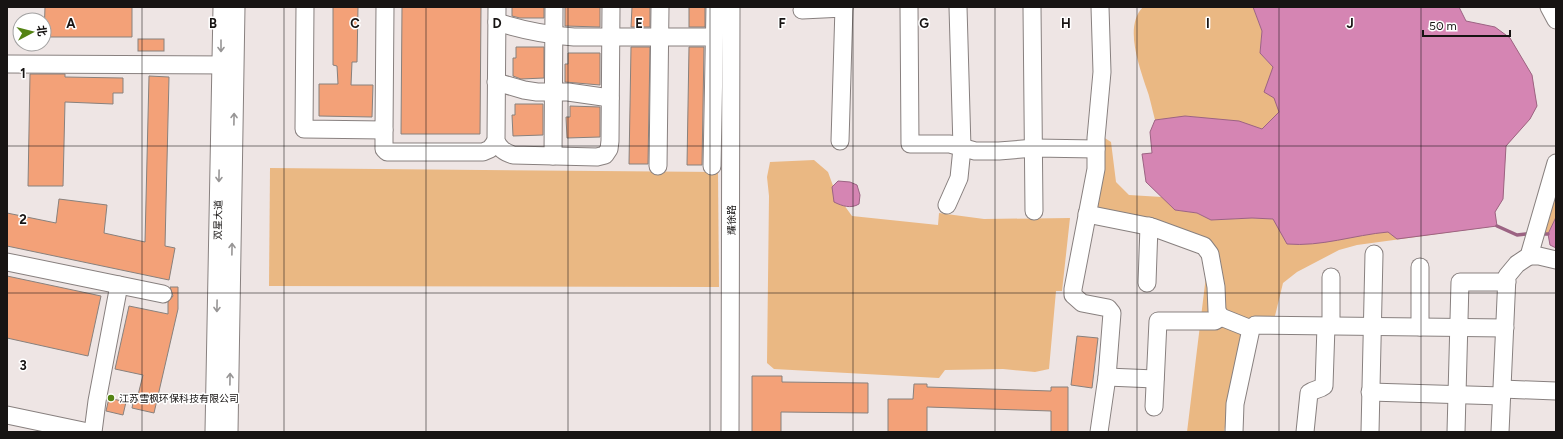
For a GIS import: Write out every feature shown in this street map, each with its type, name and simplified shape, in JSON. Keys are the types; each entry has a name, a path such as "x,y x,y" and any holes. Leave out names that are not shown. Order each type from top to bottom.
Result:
{"street":[{"name":"双星大道","path":"222,7 228,65 229,432"},
{"name":"双星大道","path":"214,432 228,65 236,7"},
{"path":"305,7 304,129 384,130"},
{"path":"385,7 384,149 387,152 483,152 490,149 496,141"},
{"path":"553,156 554,7"},
{"path":"611,7 610,36 610,141 609,149 605,155 597,157 513,155 506,153 500,148 496,141 497,14 526,30 554,35 574,37 610,36 714,37"},
{"path":"658,166 660,7"},
{"path":"712,166 714,7"},
{"name":"耀徐路","path":"730,432 732,7"},
{"path":"909,7 910,144 950,144 975,150 999,151 1035,148 1096,149"},
{"path":"948,205 959,178 962,148 958,7"},
{"path":"1032,7 1035,148 1034,211"},
{"path":"1099,432 1107,377 1112,313 1108,308 1082,302 1073,295 1073,289 1096,169 1096,149 1102,72 1100,7"},
{"path":"1549,7 1556,20"},
{"path":"802,10 844,8 840,141"},
{"path":"7,64 228,65"},
{"path":"496,82 524,90 553,93 574,93 610,98"},
{"path":"1529,256 1556,163"},
{"path":"1087,214 1149,226 1204,246 1210,254 1216,287 1217,311 1221,317 1251,329"},
{"path":"1147,283 1149,226"},
{"path":"1370,432 1374,254"},
{"path":"1500,432 1507,276 1517,264 1529,256 1539,256 1556,260"},
{"path":"7,262 163,294"},
{"path":"1420,267 1420,327"},
{"path":"1305,432 1310,393 1313,390 1320,389 1324,386 1331,277"},
{"path":"1456,432 1460,328 1460,282 1507,282"},
{"path":"93,432 97,401 119,285"},
{"path":"1154,407 1158,321 1215,321 1221,317"},
{"path":"1234,432 1235,404 1251,329 1255,325 1505,328"},
{"path":"1107,377 1155,379"},
{"path":"1370,392 1458,395 1502,392 1556,391"},
{"path":"7,415 88,432"}],"shaded area":[{"path":"1143,7 1253,7 1262,31 1260,53 1273,67 1495,27 1510,38 1532,75 1537,106 1530,119 1506,146 1503,199 1495,212 1497,226 1357,245 1339,250 1297,272 1283,283 1274,320 1252,319 1234,382 1224,432 1187,432 1206,276 1207,242 1165,222 1094,208 1100,135 1111,142 1116,182 1129,195 1162,197 1175,210 1197,213 1211,220 1252,218 1273,219 1262,129 1189,116 1155,120 1135,46 1134,24 1137,15"},
{"path":"1253,7 1459,7 1466,21 1495,27 1510,38 1532,75 1537,106 1530,119 1506,146 1503,199 1495,212 1497,226 1397,239 1388,232 1312,244 1287,244 1273,219 1252,218 1211,220 1197,213 1175,210 1146,182 1142,154 1152,153 1150,132 1155,120 1185,116 1239,121 1262,129 1279,112 1274,98 1264,92 1273,67 1260,53 1262,31"},
{"path":"814,160 828,172 836,194 852,216 938,225 939,213 984,219 1070,218 1062,291 1056,291 1049,369 1035,372 1003,369 945,370 939,378 774,369 767,363 769,196 767,177 770,162"},
{"path":"270,168 718,172 719,287 269,286"},
{"path":"1556,177 1556,217 1548,234 1539,234"},
{"path":"838,181 850,182 857,185 860,195 859,204 856,206 846,206 834,202 832,187"},
{"path":"1556,217 1556,248 1550,245 1548,234"}],"building":[{"path":"45,7 132,7 132,37 52,37 52,12 45,12"},
{"path":"333,7 358,7 357,62 352,62 351,85 373,85 372,117 319,116 319,84 338,84 337,66 333,65"},
{"path":"402,7 481,7 480,134 401,134"},
{"path":"512,7 544,7 544,18 520,18 512,16"},
{"path":"565,7 600,7 600,27 565,26"},
{"path":"632,7 650,7 650,27 631,27"},
{"path":"689,7 705,7 705,27 689,27"},
{"path":"138,39 164,39 164,51 138,51"},
{"path":"516,47 544,47 544,78 521,79 513,76 513,58 516,58"},
{"path":"631,47 650,47 648,164 629,164"},
{"path":"689,47 704,47 702,165 687,165"},
{"path":"568,53 600,53 600,85 565,82 565,64 568,64"},
{"path":"30,74 65,74 65,77 123,78 123,93 113,93 113,104 65,102 63,186 28,186"},
{"path":"149,76 169,77 165,246 175,248 169,280 7,246 7,213 56,223 59,199 107,205 104,233 145,242"},
{"path":"515,104 543,104 543,135 513,136 512,115 515,115"},
{"path":"570,106 600,107 600,137 567,138 566,117 570,117"},
{"path":"7,276 101,296 88,356 7,338"},
{"path":"170,287 178,287 178,309 154,413 132,408 134,399 137,399 143,375 115,369 129,306 168,314 168,302 173,296"},
{"path":"1077,336 1098,338 1092,388 1071,385"},
{"path":"752,376 782,376 782,382 868,383 868,413 781,412 781,432 752,432"},
{"path":"914,384 927,384 927,387 1051,391 1051,387 1068,387 1068,432 1051,432 1051,411 927,407 927,432 888,432 888,399 913,399"},
{"path":"109,398 126,402 123,415 106,411"}],"waterway":[{"path":"1497,226 1517,235 1526,234"}],"place":[{"name":"江苏雪枫环保科技有限公司","path":"111,398"}]}
